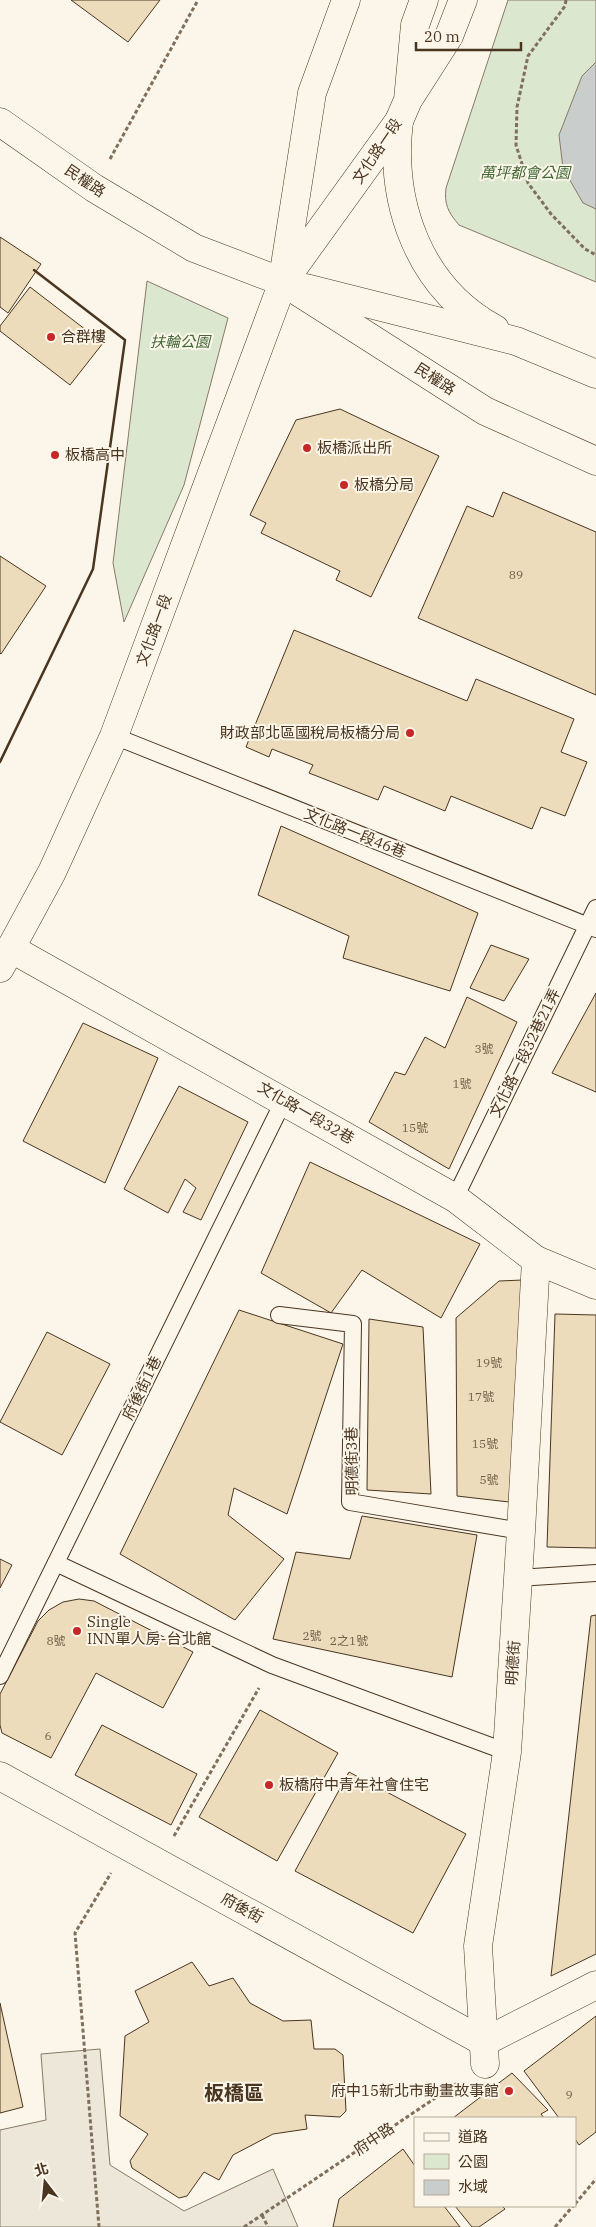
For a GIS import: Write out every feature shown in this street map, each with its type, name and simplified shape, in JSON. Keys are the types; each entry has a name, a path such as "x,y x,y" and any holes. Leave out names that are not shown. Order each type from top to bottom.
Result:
{"street":[{"name":"文化路一段","path":"5,958 52,872 114,736 283,282 312,93 346,0"},
{"name":"文化路一段","path":"283,282 404,111 415,25 424,0"},
{"path":"463,0 449,36 404,111 396,147 400,197 407,222 420,252 438,280 461,304 487,325 516,341"},
{"name":"民權路","path":"0,122 94,188 194,248 283,282 516,341 596,374"},
{"name":"民權路","path":"283,282 485,411 596,461"},
{"name":"文化路一段32巷","path":"5,958 284,1100 455,1198 536,1260 596,1285"},
{"name":"明德街","path":"484,2053 478,1946 507,1752 536,1260"},
{"name":"府後街","path":"0,1776 160,1862 484,2053"},
{"path":"484,2053 596,1985"}],"lane":[{"name":"文化路一段46巷","path":"114,736 592,927"},
{"name":"文化路一段32巷21弄","path":"455,1198 592,927 596,908"},
{"name":"府後街1巷","path":"0,1676 284,1100"},
{"name":"明德街3巷","path":"279,1315 354,1324 350,1502 521,1531"},
{"path":"56,1563 272,1666 507,1752"},
{"path":"518,1578 596,1573"}],"path":[{"path":"94,188 198,0"},
{"path":"566,0 565,6 528,56 517,106 516,146 528,183 551,214 585,249 596,255"},
{"path":"160,1862 272,1666"},
{"path":"99,2227 75,1934 128,1844"},
{"name":"府中路","path":"244,2227 484,2053"},
{"path":"576,2203 596,2179"},
{"path":"555,2227 572,2207"},
{"path":"262,2215 268,2227"}],"green space":[{"name":"萬坪都會公園","path":"508,0 596,0 596,282 459,225 448,208 446,188"},
{"name":"扶輪公園","path":"147,281 228,318 184,485 124,622 113,563"}],"shaded area":[{"path":"100,2049 110,2165 184,2211 273,2169 298,2227 0,2227 0,2130 46,2120 41,2054"}],"water":[{"path":"596,62 596,209 583,203 563,168 559,135 582,76"}],"building":[{"path":"71,0 160,0 128,42"},
{"path":"0,237 41,264 8,313 0,307"},
{"name":"合群樓","path":"30,287 103,343 70,385 0,331 0,326"},
{"name":"板橋分局","path":"340,409 439,456 371,597 336,580 340,571 261,533 266,523 250,515 296,420"},
{"path":"503,492 596,532 596,695 418,618 467,506 493,517"},
{"path":"0,556 46,586 1,654 0,653"},
{"name":"財政部北區國稅局板橋分局","path":"294,630 467,701 476,679 574,719 561,752 587,762 565,816 541,807 532,829 451,796 445,811 384,786 378,800 309,773 313,765 272,749 269,757 246,747"},
{"path":"281,826 478,913 450,991 343,958 349,936 258,895"},
{"path":"491,945 529,959 504,1001 470,988"},
{"path":"596,993 596,1092 552,1073"},
{"path":"467,997 517,1022 449,1169 369,1122 395,1072 405,1075 425,1037 445,1048"},
{"path":"83,1023 158,1058 105,1183 23,1141"},
{"path":"179,1086 248,1122 201,1220 183,1212 196,1188 185,1179 168,1213 124,1189"},
{"path":"310,1162 480,1244 441,1318 362,1270 331,1313 261,1273"},
{"path":"523,1280 509,1502 457,1496 456,1318 499,1281"},
{"path":"239,1310 343,1344 287,1514 234,1488 228,1515 284,1559 235,1620 120,1554"},
{"path":"555,1314 596,1315 596,1548 547,1547"},
{"path":"369,1319 423,1327 431,1494 367,1490"},
{"path":"47,1332 110,1364 62,1455 0,1422"},
{"path":"362,1516 477,1535 452,1677 273,1639 296,1552 350,1559"},
{"path":"0,1559 12,1565 0,1588"},
{"path":"79,1599 94,1601 193,1652 163,1708 96,1673 51,1758 2,1733 0,1725 0,1694 38,1621 49,1610 63,1602"},
{"path":"596,1615 596,1954 551,1976 591,1616"},
{"name":"板橋府中青年社會住宅","path":"260,1710 338,1753 277,1861 199,1817"},
{"path":"102,1725 197,1774 171,1825 75,1775"},
{"path":"349,1772 466,1834 413,1933 295,1871"},
{"path":"192,1962 209,1986 233,1978 250,2003 283,2021 311,2020 314,2049 335,2049 343,2055 346,2111 340,2117 305,2115 307,2129 273,2134 233,2155 219,2180 204,2172 187,2196 179,2198 132,2168 130,2161 148,2134 120,2116 125,2036 149,2022 135,1991"},
{"path":"0,2003 23,2107 0,2113"},
{"path":"596,2016 596,2132 579,2145 576,2140 576,2117 558,2117 524,2071"},
{"name":"府中15新北市動畫故事館","path":"512,2073 548,2110 541,2114 543,2117 454,2117"},
{"path":"403,2149 414,2165 414,2207 445,2207 460,2227 333,2227 339,2199"},
{"path":"456,2207 503,2207 505,2209 479,2227 472,2227"}],"wall":[{"path":"0,762 93,569 125,340 34,270"}],"place":[{"name":"合群樓","path":"51,337"},
{"name":"板橋派出所","path":"307,448"},
{"name":"板橋高中","path":"55,455"},
{"name":"板橋分局","path":"344,485"},
{"name":"財政部北區國稅局板橋分局","path":"410,733"},
{"name":"Single INN單人房-台北館","path":"77,1631"},
{"name":"板橋府中青年社會住宅","path":"269,1785"},
{"name":"府中15新北市動畫故事館","path":"509,2091"}],"district":[{"name":"板橋區","path":"234,2093"}]}
